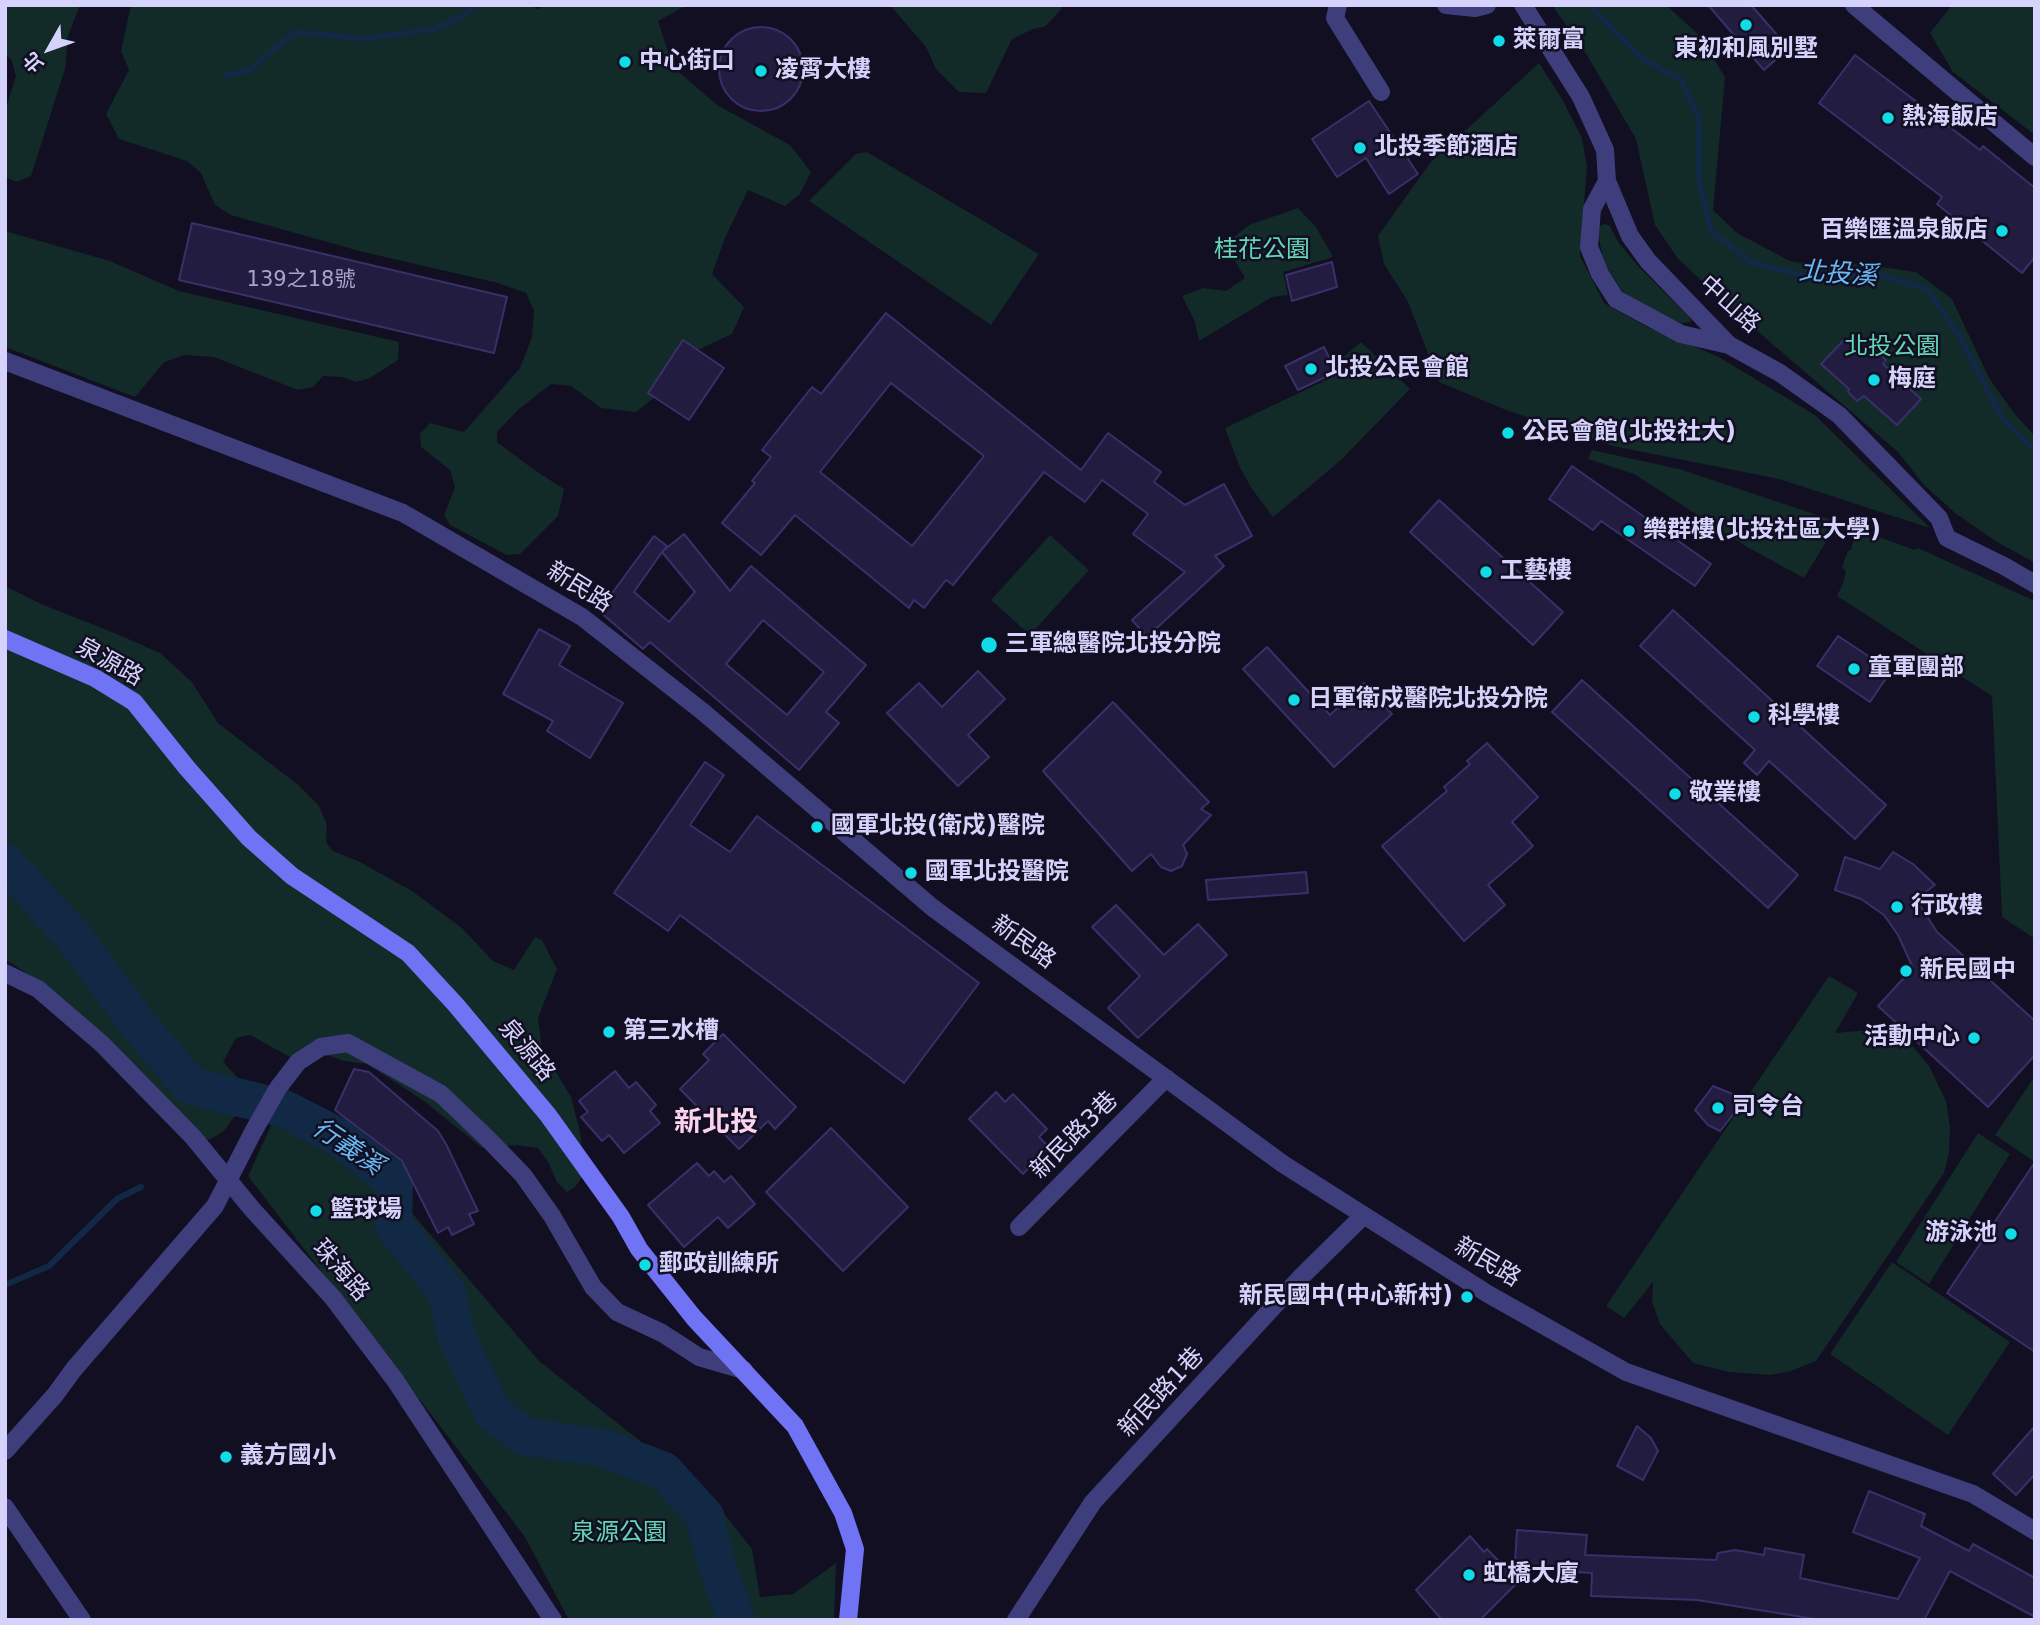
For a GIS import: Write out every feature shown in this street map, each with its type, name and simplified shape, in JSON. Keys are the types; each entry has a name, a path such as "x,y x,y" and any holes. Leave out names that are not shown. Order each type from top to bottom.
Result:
{"street":[{"path":"1338,5 1335,18 1381,92"},
{"path":"1446,5 1475,8 1487,5"},
{"name":"中山路","path":"1523,5 1581,97 1605,150 1607,181 1630,236 1648,261 1729,345 1780,373 1839,415 1939,518 1947,538 2035,584"},
{"path":"1854,5 2035,157"},
{"path":"1607,181 1592,209 1589,247 1600,274 1616,299 1681,334 1729,345"},
{"name":"新民路","path":"5,361 403,513 582,617 702,711 933,908 1283,1164 1488,1294 1626,1371 1973,1494 2035,1531"},
{"name":"泉源路","path":"5,639 95,678 134,702 187,768 249,838 292,876 408,953 548,1115 621,1217 639,1249 694,1318 795,1426 843,1513 855,1549 848,1620"},
{"name":"珠海路","path":"5,973 38,989 102,1044 193,1137 333,1298 395,1380 553,1620"},
{"path":"5,1451 215,1206 278,1088 298,1062 321,1047 348,1043 441,1094 523,1175 552,1216 593,1286 617,1312 662,1333 699,1357 744,1370"},
{"name":"新民路3巷","path":"1019,1227 1166,1078"},
{"name":"新民路1巷","path":"1016,1620 1093,1502 1300,1278 1363,1216"},
{"path":"5,1507 82,1620"}],"green space":[{"path":"5,5 80,5 68,36 65,69 31,176 16,182 5,177 5,111 16,76 11,59 5,55"},
{"path":"131,5 533,5 536,9 550,5 687,5 658,21 673,67 717,105 790,145 811,172 800,194 785,206 748,190 725,238 712,274 744,307 732,334 698,350 683,340 655,397 636,412 601,408 571,386 551,384 518,410 497,432 497,442 564,489 558,516 520,554 507,555 450,525 444,515 455,487 450,470 421,447 420,434 430,423 464,432 520,368 532,337 534,311 526,293 498,283 363,252 231,215 215,205 201,173 187,161 119,139 106,114 129,70 121,51"},
{"path":"890,5 1061,5 1062,8 1046,26 1012,39 986,93 959,92 936,69 926,47"},
{"name":"北投公園","path":"1552,5 1666,5 1699,35 1725,77 1713,210 1737,233 1790,261 1816,266 1861,264 1916,272 1952,299 1989,378 2014,413 2035,436 2035,563 1997,542 1955,513 1924,485 1898,452 1678,259 1655,225 1636,139 1587,55"},
{"path":"1952,5 2035,5 2035,135 1953,72 1930,33"},
{"path":"1539,63 1582,138 1587,166 1580,256 1604,303 1647,327 1717,356 1815,415 1930,528 1779,479 1613,446 1506,410 1439,382 1408,302 1384,264 1378,236 1430,163"},
{"path":"867,152 1039,254 991,325 809,201 856,154"},
{"name":"桂花公園","path":"1298,208 1316,227 1333,257 1283,272 1288,295 1272,297 1199,341 1195,322 1182,296 1203,288 1226,291 1245,278 1225,244 1249,225"},
{"path":"1603,224 1609,225 1619,243 1639,267 1691,322 1681,323 1651,311 1625,295 1604,263 1599,239 1599,227"},
{"path":"5,231 110,261 179,291 399,342 398,360 370,378 356,382 342,377 323,376 313,387 298,390 214,357 185,355 164,362 135,397 5,347"},
{"path":"1361,342 1410,389 1341,460 1273,517 1240,468 1225,428 1339,374 1336,363"},
{"path":"1592,450 1679,469 1838,522 1804,578 1747,547 1634,474 1588,459"},
{"path":"1856,529 1915,550 1918,548 2035,601 2035,939 2002,917 1992,696 1837,596 1846,572 1842,567 1848,551 1851,550"},
{"path":"1050,535 1089,570 1030,635 991,600"},
{"path":"5,586 41,604 160,653 192,682 218,723 297,784 319,806 327,825 326,842 333,851 358,861 412,891 462,928 493,961 514,970 535,937 542,940 557,969 538,1018 542,1049 571,1097 578,1124 582,1177 575,1187 567,1192 557,1182 538,1148 516,1145 482,1148 424,1101 367,1064 344,1061 310,1049 290,1057 250,1035 236,1038 223,1062 247,1087 240,1109 224,1131 209,1140 201,1137 41,983 5,959"},
{"path":"1829,976 1858,993 1835,1033 1881,1029 1903,1035 1929,1066 1946,1101 1950,1127 1949,1153 1944,1173 1816,1361 1788,1372 1770,1375 1729,1372 1693,1363 1660,1324 1652,1302 1653,1282 1624,1318 1606,1306"},
{"path":"2035,1076 2035,1162 1995,1135"},
{"name":"泉源公園","path":"284,1097 382,1159 399,1198 539,1361 711,1497 752,1549 760,1597 793,1594 836,1563 834,1620 569,1620 525,1537 248,1176"},
{"path":"1978,1133 2010,1154 1929,1284 1896,1262"},
{"path":"1892,1262 2010,1342 1948,1435 1830,1354"}],"building":[{"name":"東初和風別墅","path":"1708,5 1751,5 1785,44 1779,50 1782,54 1764,70"},
{"name":"凌霄大樓","path":"761,27 777,30 791,39 800,53 803,69 800,85 791,99 777,108 761,111 745,108 731,99 722,85 719,69 722,53 731,39 745,30"},
{"path":"1855,55 1980,150 1983,146 2035,188 2035,257 2022,273 1937,204 1942,197 1819,103"},
{"name":"北投季節酒店","path":"1369,101 1418,174 1389,194 1366,158 1337,177 1312,139"},
{"path":"192,223 507,297 494,353 179,280"},
{"path":"1332,262 1337,287 1292,301 1286,275"},
{"path":"886,313 1081,470 1108,433 1161,472 1154,482 1185,505 1224,484 1252,536 1215,556 1224,566 1147,637 1132,620 1185,572 1133,534 1148,514 1102,480 1085,502 1044,472 953,585 946,580 924,608 914,600 909,608 795,515 761,555 722,523 755,483 752,481 771,457 762,450 812,387 821,394","holes":["891,383 984,456 912,546 820,472"]},
{"name":"梅庭","path":"1851,338 1866,342 1886,360 1883,364 1921,399 1897,425 1864,396 1857,401 1848,392 1849,389 1821,364 1842,342"},
{"path":"683,340 724,368 689,420 648,393"},
{"name":"北投公民會館","path":"1324,347 1336,372 1298,390 1285,366"},
{"name":"樂群樓(北投社區大學)","path":"1572,466 1711,564 1695,586 1601,521 1593,530 1549,499"},
{"name":"工藝樓","path":"1439,500 1563,612 1533,645 1410,532"},
{"path":"684,534 730,591 751,566 866,665 826,712 839,723 799,770 650,642 643,649 599,611 654,536 667,546 663,551","holes":["662,552 695,592 669,622 634,592","763,620 824,672 787,715 726,664"]},
{"name":"科學樓","path":"1673,610 1886,805 1855,839 1769,761 1757,775 1744,763 1755,750 1640,646"},
{"path":"539,629 570,646 559,665 623,703 590,758 547,731 553,721 503,694"},
{"name":"童軍團部","path":"1838,636 1891,671 1870,702 1817,666"},
{"name":"日軍衛戍醫院北投分院","path":"1267,647 1330,715 1364,683 1392,714 1334,767 1243,669"},
{"path":"978,671 1005,699 968,735 989,757 958,786 887,713 919,683 942,707"},
{"name":"敬業樓","path":"1582,680 1798,875 1768,908 1552,712"},
{"path":"1113,702 1209,802 1201,809 1211,815 1183,845 1187,854 1182,866 1171,871 1161,867 1151,854 1132,871 1043,771"},
{"path":"1487,743 1538,797 1512,822 1533,846 1488,885 1505,905 1464,941 1382,846 1447,791 1444,787 1470,764 1467,761"},
{"path":"705,762 724,775 690,825 730,852 757,816 979,983 904,1083 680,915 668,931 614,893"},
{"name":"活動中心","path":"1893,852 1913,864 1935,885 1916,899 1937,932 2035,1021 2035,1055 1988,1107 1878,1006 1913,968 1898,935 1884,915 1861,899 1835,890 1845,857 1880,869"},
{"path":"1306,872 1308,893 1208,900 1206,880"},
{"path":"1116,905 1164,955 1198,924 1227,955 1138,1038 1108,1008 1140,976 1092,927"},
{"path":"723,1034 796,1107 775,1129 768,1121 739,1149 680,1089 709,1060 703,1054"},
{"path":"354,1069 369,1072 438,1131 478,1211 469,1214 474,1224 452,1235 448,1227 438,1233 402,1161 335,1110"},
{"path":"615,1071 629,1088 636,1082 656,1105 650,1111 660,1123 624,1153 609,1135 602,1141 581,1117 588,1112 579,1101"},
{"name":"司令台","path":"1713,1086 1735,1095 1740,1106 1720,1131 1708,1125 1695,1110"},
{"path":"996,1092 1005,1102 1013,1094 1047,1129 1039,1137 1049,1147 1023,1174 969,1119"},
{"path":"831,1128 908,1207 843,1271 766,1192"},
{"name":"游泳池","path":"2035,1162 2035,1352 1947,1293"},
{"path":"697,1163 709,1176 714,1171 724,1182 731,1176 755,1204 728,1228 718,1217 684,1247 648,1205"},
{"path":"1637,1426 1651,1438 1658,1451 1643,1480 1617,1466"},
{"path":"2035,1426 2035,1474 2016,1495 1993,1474"},
{"path":"1869,1491 1925,1514 1921,1526 1969,1551 1973,1544 2035,1578 2035,1617 1950,1571 1924,1620 1821,1620 1697,1600 1591,1596 1592,1573 1531,1569 1480,1620 1442,1620 1416,1590 1470,1536 1484,1552 1487,1549 1514,1577 1517,1530 1587,1535 1585,1555 1716,1560 1718,1553 1735,1550 1764,1555 1765,1548 1804,1555 1800,1578 1898,1599 1920,1558 1853,1532"}],"waterway":[{"name":"北投溪","path":"226,75 248,71 295,32 363,39 434,29 465,15 475,5"},
{"name":"北投溪","path":"1592,5 1595,12 1642,58 1681,80 1699,118 1699,181 1711,230 1750,262 1806,276 1875,274 1927,289 1959,335 2002,418 2035,451"},
{"name":"行義溪","path":"5,863 75,938 137,1023 191,1086 282,1108 335,1135 394,1181 393,1224 448,1294 456,1336 493,1413 524,1436 606,1449 664,1471 705,1516 715,1559 736,1620"},
{"path":"272,1119 282,1108"},
{"path":"5,1285 49,1266 117,1199 141,1187"}],"place":[{"name":"東初和風別墅","path":"1746,25"},
{"name":"萊爾富","path":"1499,41"},
{"name":"中心街口","path":"625,62"},
{"name":"凌霄大樓","path":"761,71"},
{"name":"熱海飯店","path":"1888,118"},
{"name":"北投季節酒店","path":"1360,148"},
{"name":"百樂匯溫泉飯店","path":"2002,231"},
{"name":"北投公民會館","path":"1311,369"},
{"name":"梅庭","path":"1874,380"},
{"name":"公民會館(北投社大)","path":"1508,433"},
{"name":"樂群樓(北投社區大學)","path":"1629,531"},
{"name":"工藝樓","path":"1486,572"},
{"name":"三軍總醫院北投分院","path":"989,645"},
{"name":"童軍團部","path":"1854,669"},
{"name":"日軍衛戍醫院北投分院","path":"1294,700"},
{"name":"科學樓","path":"1754,717"},
{"name":"敬業樓","path":"1675,794"},
{"name":"國軍北投(衛戍)醫院","path":"817,827"},
{"name":"國軍北投醫院","path":"911,873"},
{"name":"行政樓","path":"1897,907"},
{"name":"新民國中","path":"1906,971"},
{"name":"第三水槽","path":"609,1032"},
{"name":"活動中心","path":"1974,1038"},
{"name":"司令台","path":"1718,1108"},
{"name":"籃球場","path":"316,1211"},
{"name":"游泳池","path":"2011,1234"},
{"name":"郵政訓練所","path":"645,1265"},
{"name":"新民國中(中心新村)","path":"1467,1297"},
{"name":"義方國小","path":"226,1457"},
{"name":"虹橋大廈","path":"1469,1575"}],"district":[{"name":"新北投","path":"716,1124"}]}
